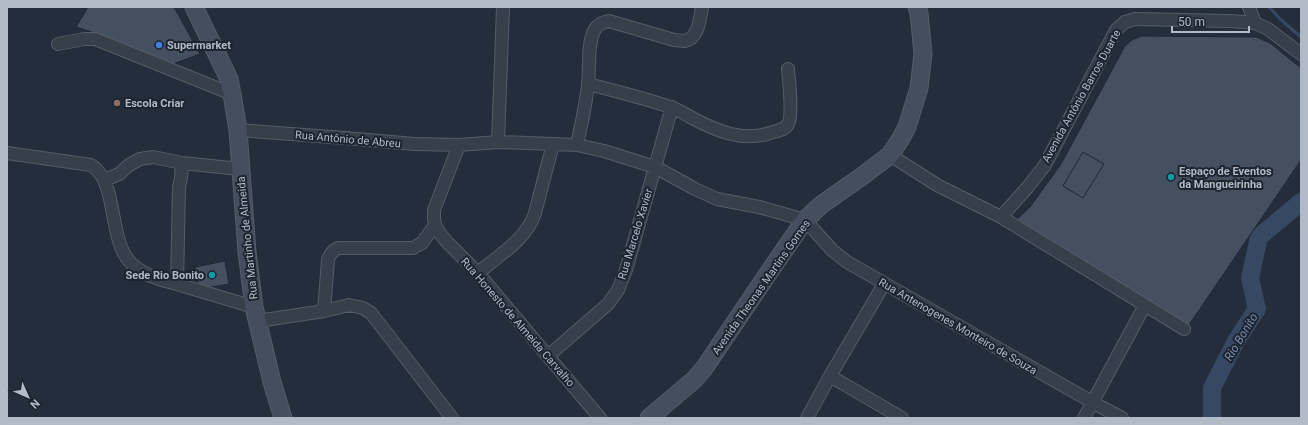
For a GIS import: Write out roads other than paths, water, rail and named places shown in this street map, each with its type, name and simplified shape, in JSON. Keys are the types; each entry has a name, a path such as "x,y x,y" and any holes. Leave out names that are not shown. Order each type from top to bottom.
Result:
{"street":[{"name":"Rua Martinho de Almeida","path":"194,7 229,79 238,130 247,252 256,314 272,382 283,418"},
{"path":"498,142 503,7"},
{"path":"577,146 588,84 592,36 594,30 603,22 609,21 674,40 684,41 696,32 702,7"},
{"name":"Avenida Theonas Martins Gomes","path":"658,415 695,379 705,367 805,220 821,205 890,155 900,140 907,127 919,88 923,54 919,13 917,7"},
{"path":"1249,7 1255,23"},
{"name":"Avenida Antônio Barros Duarte","path":"1001,217 1027,188 1045,164 1116,30 1121,24 1135,19 1255,23 1268,29 1301,54"},
{"path":"58,44 95,39 232,94"},
{"path":"588,84 672,107 724,133 741,137 754,137 782,130 788,125 790,121 788,69"},
{"name":"Rua Marcelo Xavier","path":"548,356 608,304 618,290 626,270 672,107"},
{"name":"Rua Antônio de Abreu","path":"238,130 415,144 459,145 498,142 577,146 604,151 655,167 695,189 717,198 805,220"},
{"path":"478,272 516,242 534,218 553,144"},
{"path":"324,311 328,260 330,254 338,248 413,248 422,243 435,225 434,219 436,203 459,145"},
{"name":"Rua Martinho de Almeida","path":"7,153 91,165 105,180 120,245 131,265 157,280 177,284 256,314"},
{"path":"890,155 937,185 1001,217 1184,329"},
{"name":"Rua Martinho de Almeida","path":"105,180 119,174 129,165 140,159 153,157 182,163 240,169"},
{"path":"177,284 179,187 182,163"},
{"name":"Rua Antenogenes Monteiro de Souza","path":"805,220 839,257 884,284 1122,418"},
{"name":"Rua Honesto de Almeida Carvalho","path":"435,225 446,241 478,272 600,418"},
{"path":"807,418 884,284"},
{"path":"256,314 324,311 349,305 363,308 371,313 452,418"},
{"path":"1084,418 1145,305"},
{"path":"830,376 902,418"}],"waterway":[{"path":"1269,7 1280,19 1301,37"},
{"name":"Rio Bonito","path":"1212,418 1212,388 1236,341 1257,309 1250,278 1259,237 1301,202"}],"place":[{"name":"Supermarket","path":"159,45"},
{"name":"Escola Criar","path":"117,103"},
{"name":"Espaço de Eventos da Mangueirinha","path":"1171,177"},
{"name":"Sede Rio Bonito","path":"212,275"}]}
